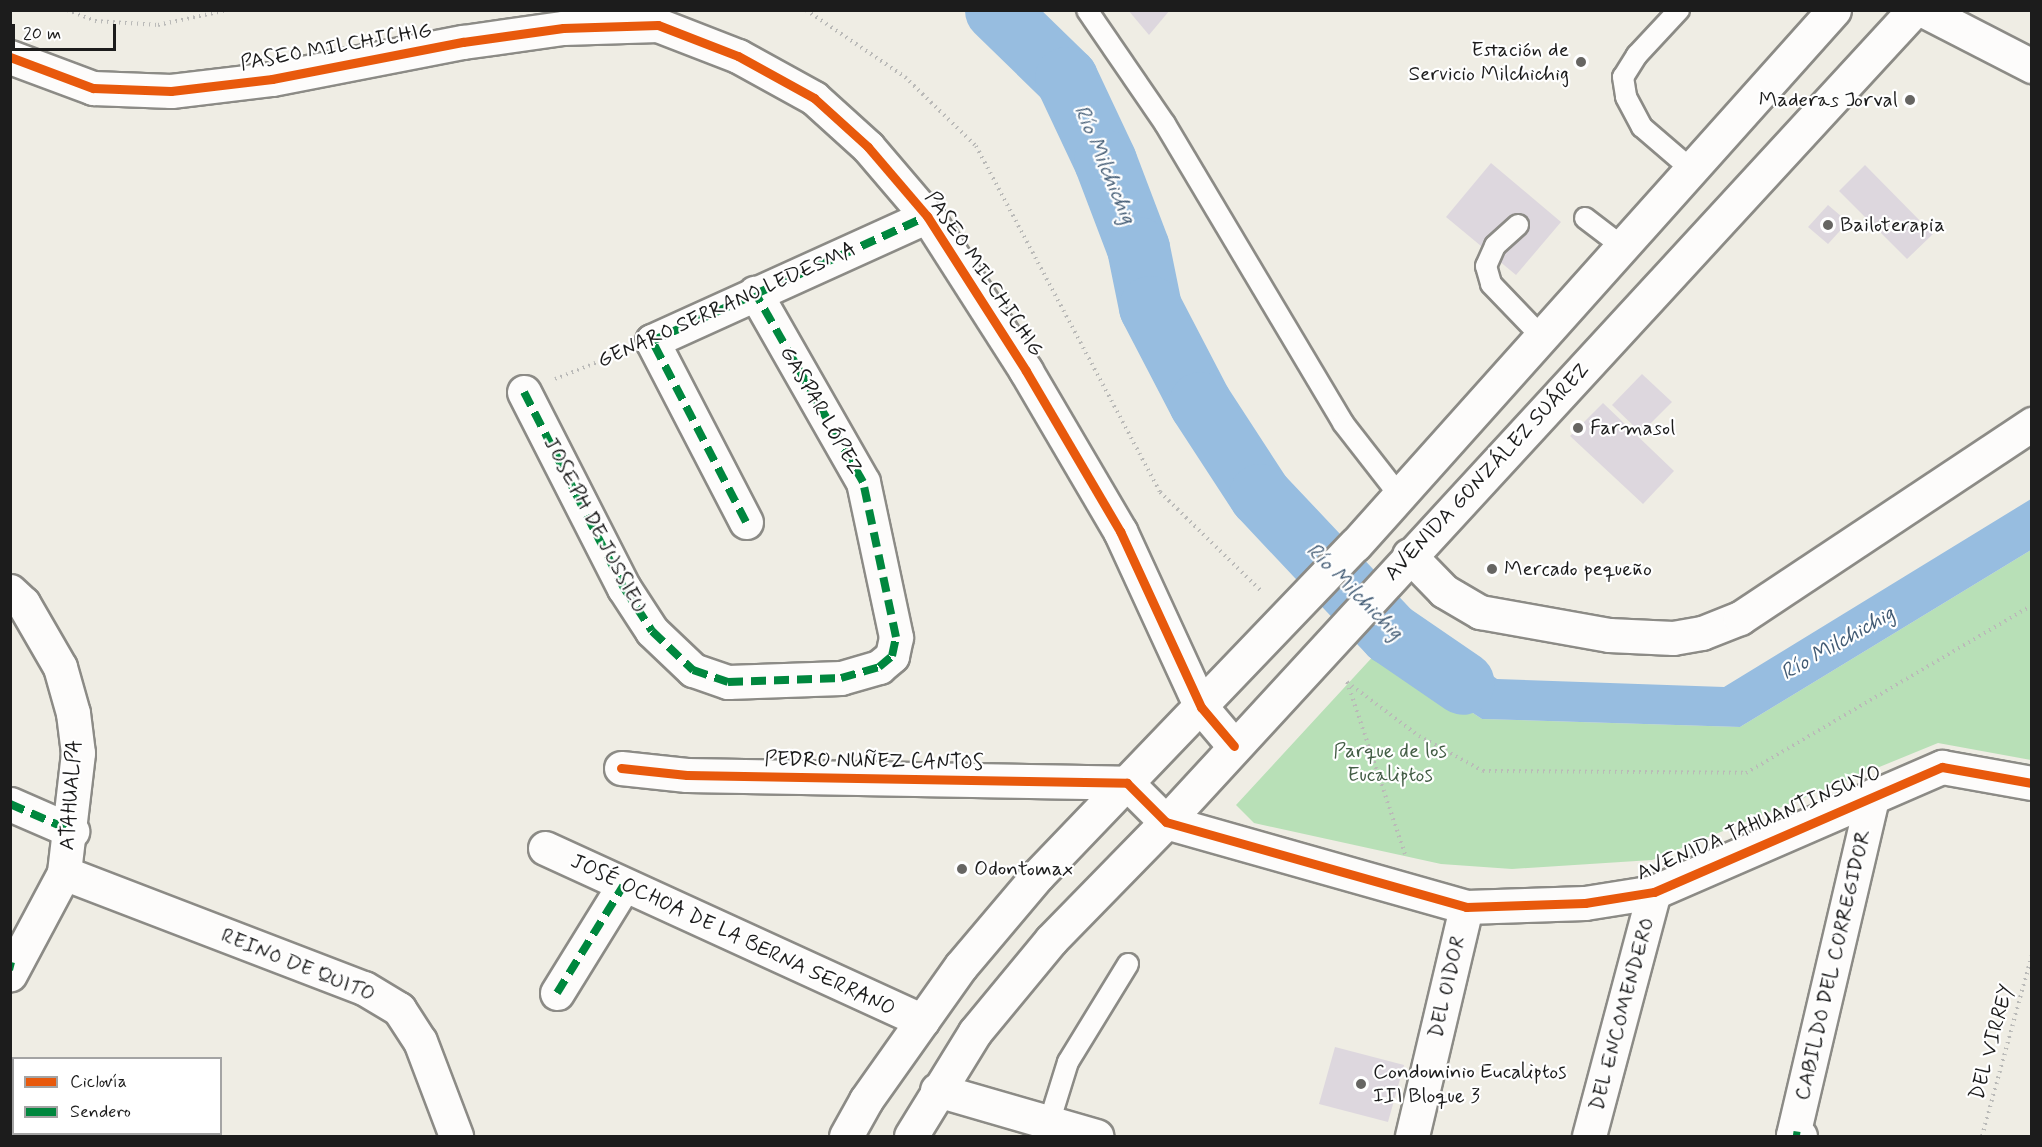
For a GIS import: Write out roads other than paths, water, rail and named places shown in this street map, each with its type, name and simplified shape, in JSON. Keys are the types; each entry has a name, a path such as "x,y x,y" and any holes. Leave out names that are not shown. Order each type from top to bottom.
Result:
{"street":[{"name":"AVENIDA GONZÁLEZ SUÁREZ","path":"911,1137 937,1090 975,1032 1051,940 1166,822 1914,10"},
{"path":"1923,10 2031,66"},
{"path":"846,1137 866,1100 961,966 1038,875 1355,545 1683,179 1825,12"},
{"name":"PASEO MILCHICHIG","path":"10,57 93,88 171,91 272,79 463,42 552,29 658,25 738,56 814,98 868,147 927,216 1026,371 1120,531 1201,707 1234,746"},
{"path":"1683,179 1686,189 1702,197 1715,224"},
{"name":"GENARO SERRANO LEDESMA","path":"746,522 652,341 927,216"},
{"name":"GASPAR LÓPEZ","path":"755,293 863,482 897,637"},
{"name":"JOSEPH DE JUSSIEU","path":"524,392 624,588 652,631 693,670 728,682 841,678 879,666 892,656 897,637"},
{"path":"1402,564 1480,612 1609,635 1673,638 1702,633 1740,618 2031,424"},
{"name":"ATAHUALPA","path":"10,591 23,603 60,667 73,713 78,753 72,831 64,873 12,969"},
{"name":"AVENIDA TAHUANTINSUYO","path":"1127,783 1166,822 1466,907 1585,903 1654,892 1942,767 2031,783"},
{"name":"PEDRO NUÑEZ CANTOS","path":"621,768 687,775 1127,783"},
{"name":"CABILDO DEL CORREGIDOR","path":"1797,1136 1873,795"},
{"path":"10,804 72,831"},
{"name":"JOSÉ OCHOA DE LA BERNA SERRANO","path":"545,848 623,886 922,1021"},
{"name":"REINO DE QUITO","path":"64,873 364,988 399,1009 420,1041 456,1137"},
{"path":"557,993 623,886"},
{"name":"DEL ENCOMENDERO","path":"1589,1137 1654,892"},
{"name":"DEL OIDOR","path":"1412,1137 1466,907"},
{"path":"937,1090 1096,1137"}],"lane":[{"path":"1087,10 1165,124 1343,423 1399,495"},
{"path":"1679,10 1637,55 1623,77 1626,97 1642,126 1683,179"},
{"path":"1585,218 1623,247"},
{"path":"1518,225 1495,246 1486,266 1491,284 1542,337"},
{"path":"1049,1123 1068,1062 1128,964"}],"water":[{"path":"2031,499 2031,550 1740,727 1482,719 1378,651 1406,615 1497,679 1724,687"}],"waterway":[{"name":"Río Milchichig","path":"996,10 1066,78 1105,161 1138,248 1150,307 1200,403 1260,495 1390,633 1463,683"}],"place":[{"name":"Estación de Servicio Milchichig","path":"1581,62"},
{"name":"Maderas Jorval","path":"1910,100"},
{"name":"Bailoterapia","path":"1828,225"},
{"name":"Farmasol","path":"1578,428"},
{"name":"Mercado pequeño","path":"1492,569"},
{"name":"Odontomax","path":"962,869"},
{"name":"Condominio Eucaliptos III Bloque 3","path":"1361,1084"}],"park label":[{"name":"Parque de los Eucaliptos","path":"1390,763"}]}
